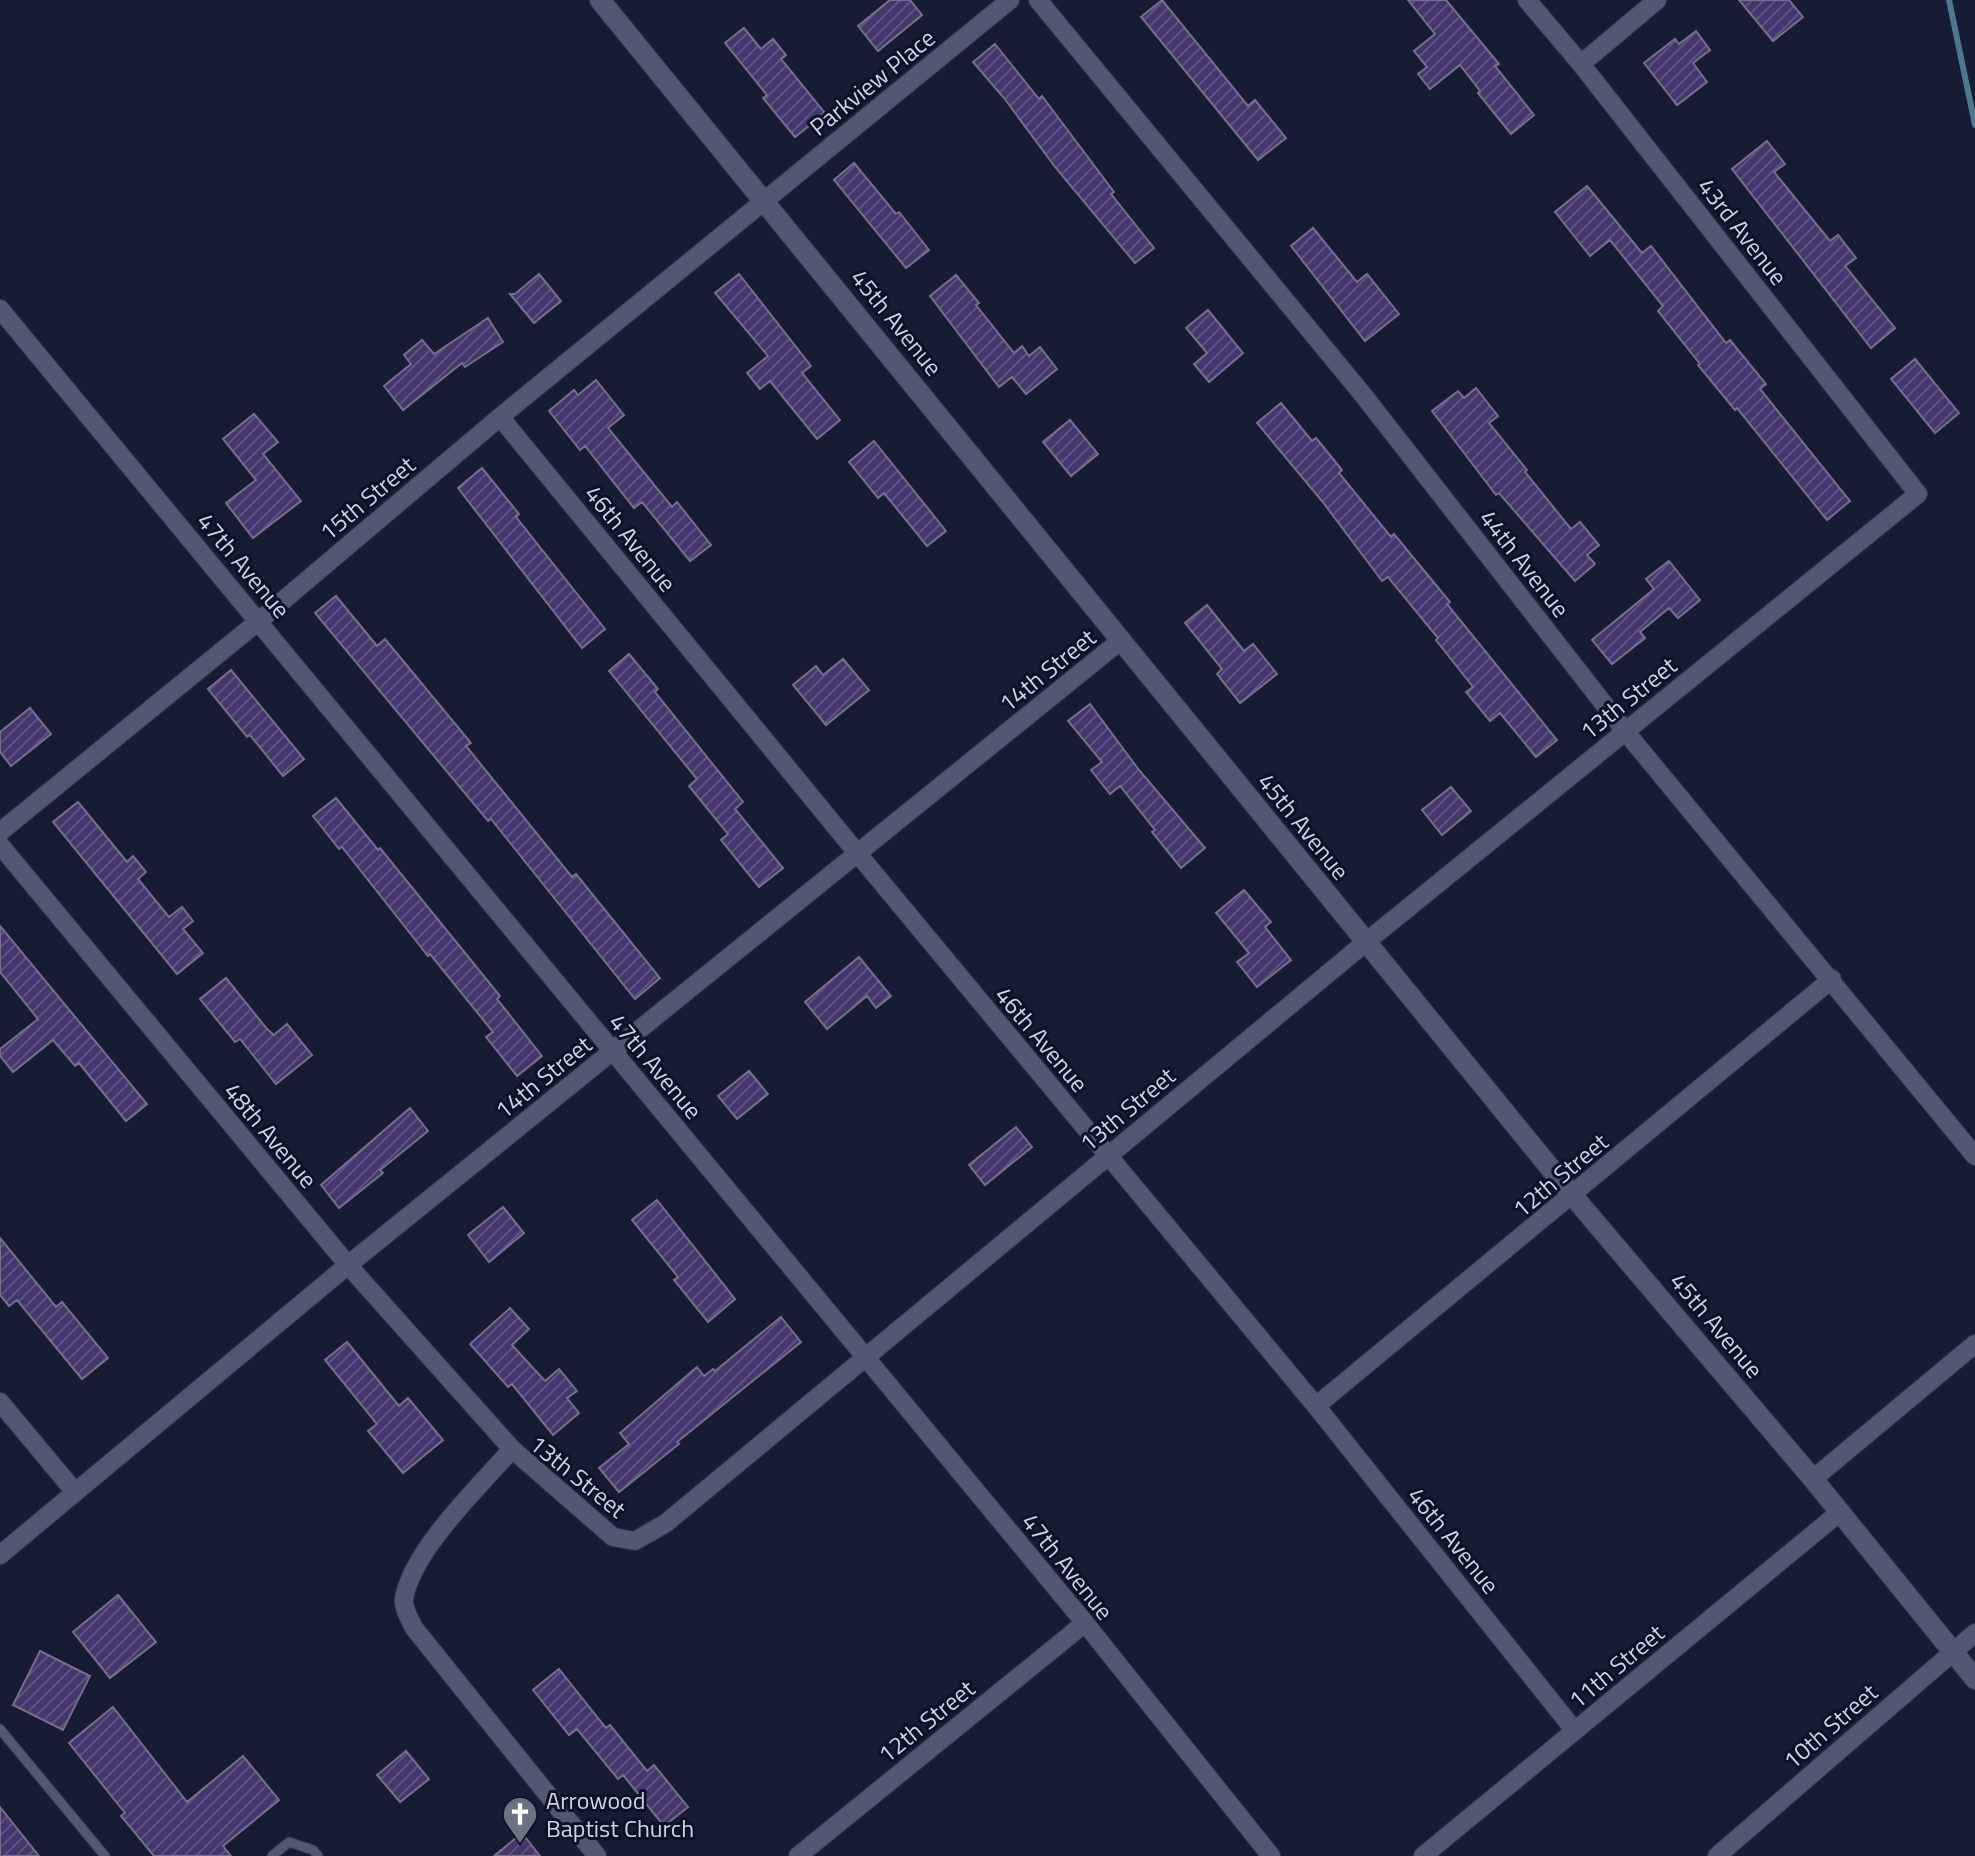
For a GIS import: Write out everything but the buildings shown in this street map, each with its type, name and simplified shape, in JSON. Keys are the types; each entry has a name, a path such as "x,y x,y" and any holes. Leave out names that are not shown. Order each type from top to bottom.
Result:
{"street":[{"name":"45th Avenue","path":"600,0 1573,1196 1813,1479 1975,1679"},
{"name":"Parkview Place","path":"765,200 1010,0"},
{"name":"44th Avenue","path":"1038,0 1364,396 1625,731 1975,1156"},
{"name":"43rd Avenue","path":"1527,0 1581,64 1918,494"},
{"path":"1581,64 1657,0"},
{"name":"15th Street","path":"0,832 765,200"},
{"name":"47th Avenue","path":"0,309 260,620 1085,1623 1271,1856"},
{"name":"46th Avenue","path":"500,417 1316,1406 1575,1731"},
{"name":"13th Street","path":"597,1856 414,1628 403,1603 411,1578 428,1546 512,1449 613,1537 635,1541 666,1523 1366,942 1918,494"},
{"name":"14th Street","path":"0,1555 348,1265 1120,641"},
{"name":"48th Avenue","path":"0,845 348,1265 512,1449"},
{"name":"12th Street","path":"1316,1406 1832,979"},
{"path":"1813,1479 1975,1344"},
{"path":"0,1402 75,1492"},
{"name":"11th Street","path":"1423,1856 1840,1512"},
{"name":"12th Street","path":"798,1856 1085,1623"},
{"name":"10th Street","path":"1717,1856 1975,1633"}],"lane":[{"path":"0,1729 105,1856"},
{"path":"272,1856 289,1842 313,1850 318,1856"}],"waterway":[{"path":"1949,0 1975,125"}],"place":[{"name":"Arrowood Baptist Church","path":"520,1845"}]}
